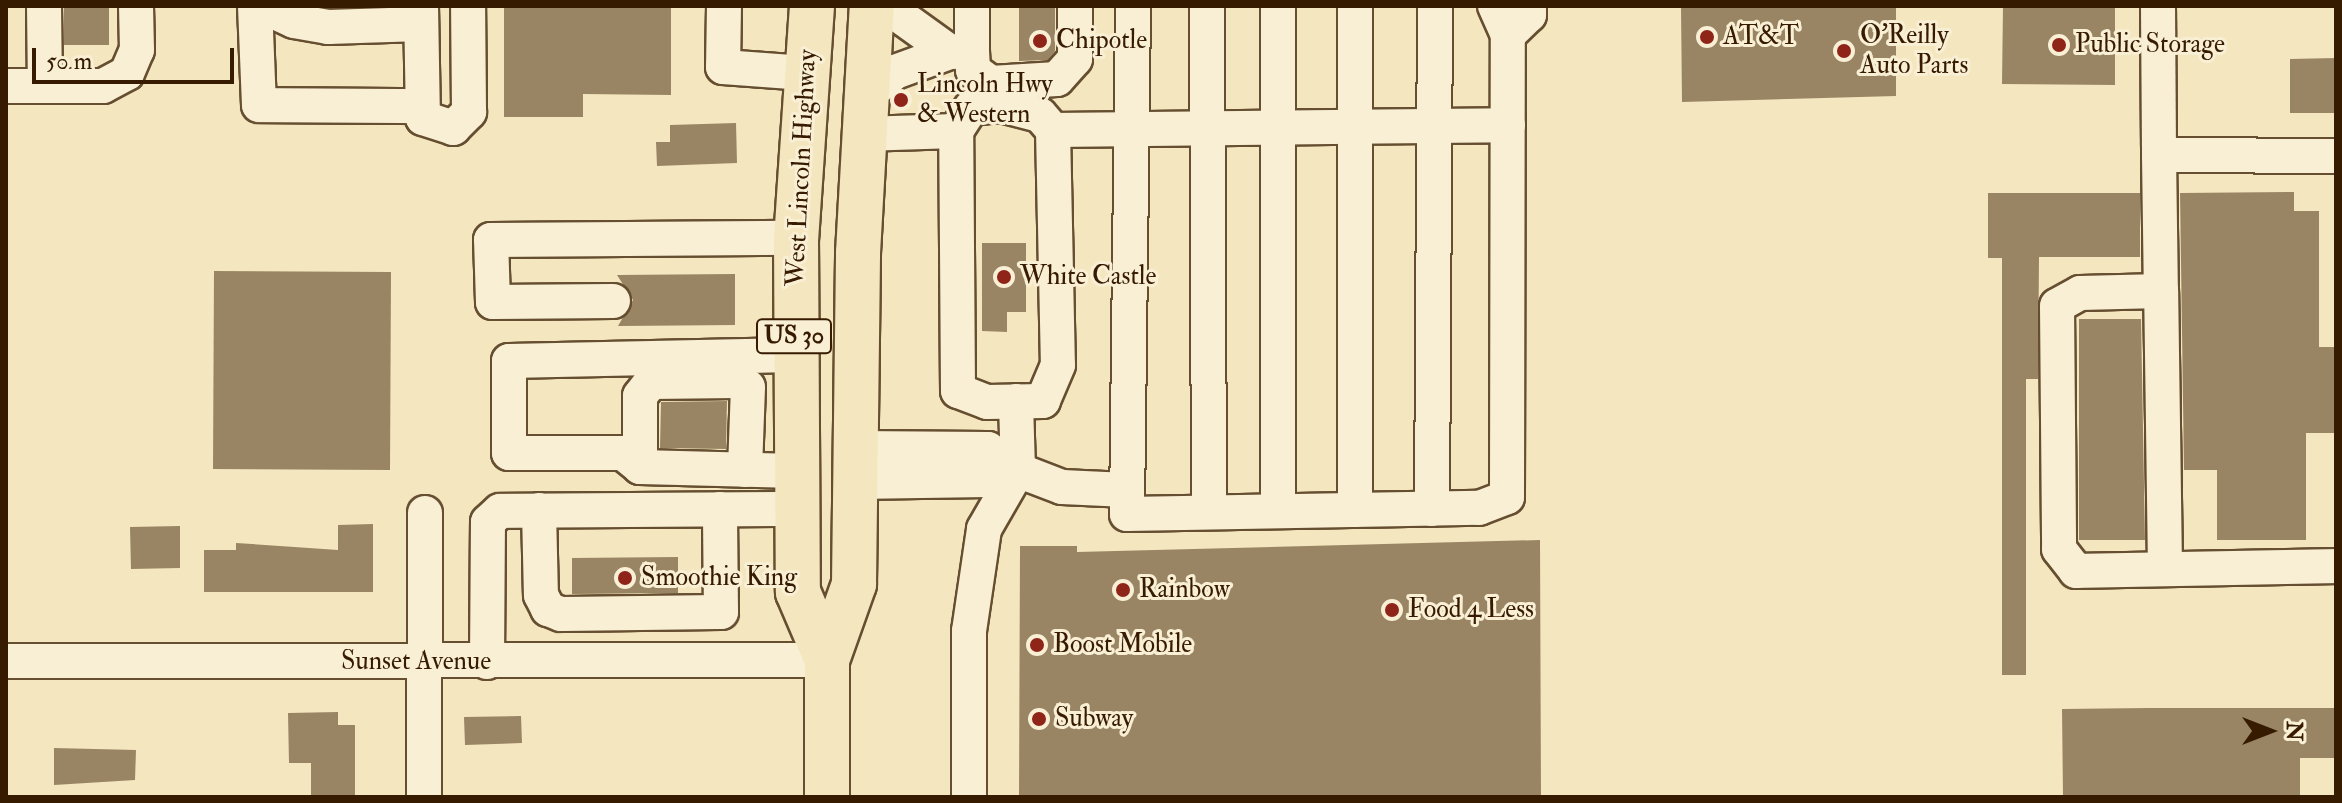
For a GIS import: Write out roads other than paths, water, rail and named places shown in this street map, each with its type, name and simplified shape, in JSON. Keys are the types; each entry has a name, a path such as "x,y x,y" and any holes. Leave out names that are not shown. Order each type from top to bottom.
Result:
{"main road":[{"name":"West Lincoln Highway","path":"812,6 796,238 794,355 798,592 827,660"},
{"name":"West Lincoln Highway","path":"827,797 827,660 854,584 863,116 872,6"}],"street":[{"path":"44,6 45,86"},
{"path":"6,86 103,86 127,73 137,50 136,6"},
{"path":"255,6 259,105 421,106"},
{"path":"262,6 294,21 328,27 421,15 423,118 435,126 453,128 469,112 468,6"},
{"path":"724,6 723,67 805,73"},
{"path":"886,6 965,58 991,83 1057,79 1075,59 1075,6"},
{"path":"965,58 972,6"},
{"path":"1133,6 1128,129 1127,514 1479,508 1507,497 1508,125 1501,20 1529,15 1529,6"},
{"path":"1207,6 1209,512"},
{"path":"1278,6 1278,511"},
{"path":"1355,6 1355,510"},
{"path":"1432,509 1435,6"},
{"path":"2158,6 2165,568"},
{"path":"956,131 863,116 895,72 965,58"},
{"path":"1001,105 1040,115 1053,130 1058,365 1043,401 987,402 958,391 956,131 971,108 1001,105"},
{"path":"1053,130 1508,125"},
{"path":"2159,155 2336,156"},
{"path":"613,301 493,302 491,240 796,238"},
{"path":"2161,291 2080,293 2057,306 2059,549 2076,571 2336,566"},
{"path":"794,355 509,361 509,453 745,470 796,490"},
{"path":"623,359 632,460"},
{"path":"632,460 640,396 651,382 736,381 748,387 745,470"},
{"path":"969,797 969,631 984,529 1013,468 1016,401"},
{"path":"854,465 988,480 1013,468 1062,487 1127,490"},
{"path":"487,662 488,522 500,511 720,509 796,490"},
{"path":"539,510 539,578 548,609 721,612 720,509"},
{"path":"424,797 425,513"},
{"name":"Sunset Avenue","path":"6,661 425,663 827,660"}],"place":[{"name":"AT&T","path":"1707,37"},
{"name":"Chipotle","path":"1040,41"},
{"name":"Public Storage","path":"2059,45"},
{"name":"O'Reilly Auto Parts","path":"1844,51"},
{"name":"Lincoln Hwy & Western","path":"901,100"},
{"name":"White Castle","path":"1004,277"},
{"name":"Smoothie King","path":"625,578"},
{"name":"Rainbow","path":"1123,590"},
{"name":"Food 4 Less","path":"1392,610"},
{"name":"Boost Mobile","path":"1037,645"},
{"name":"Subway","path":"1039,719"}]}
